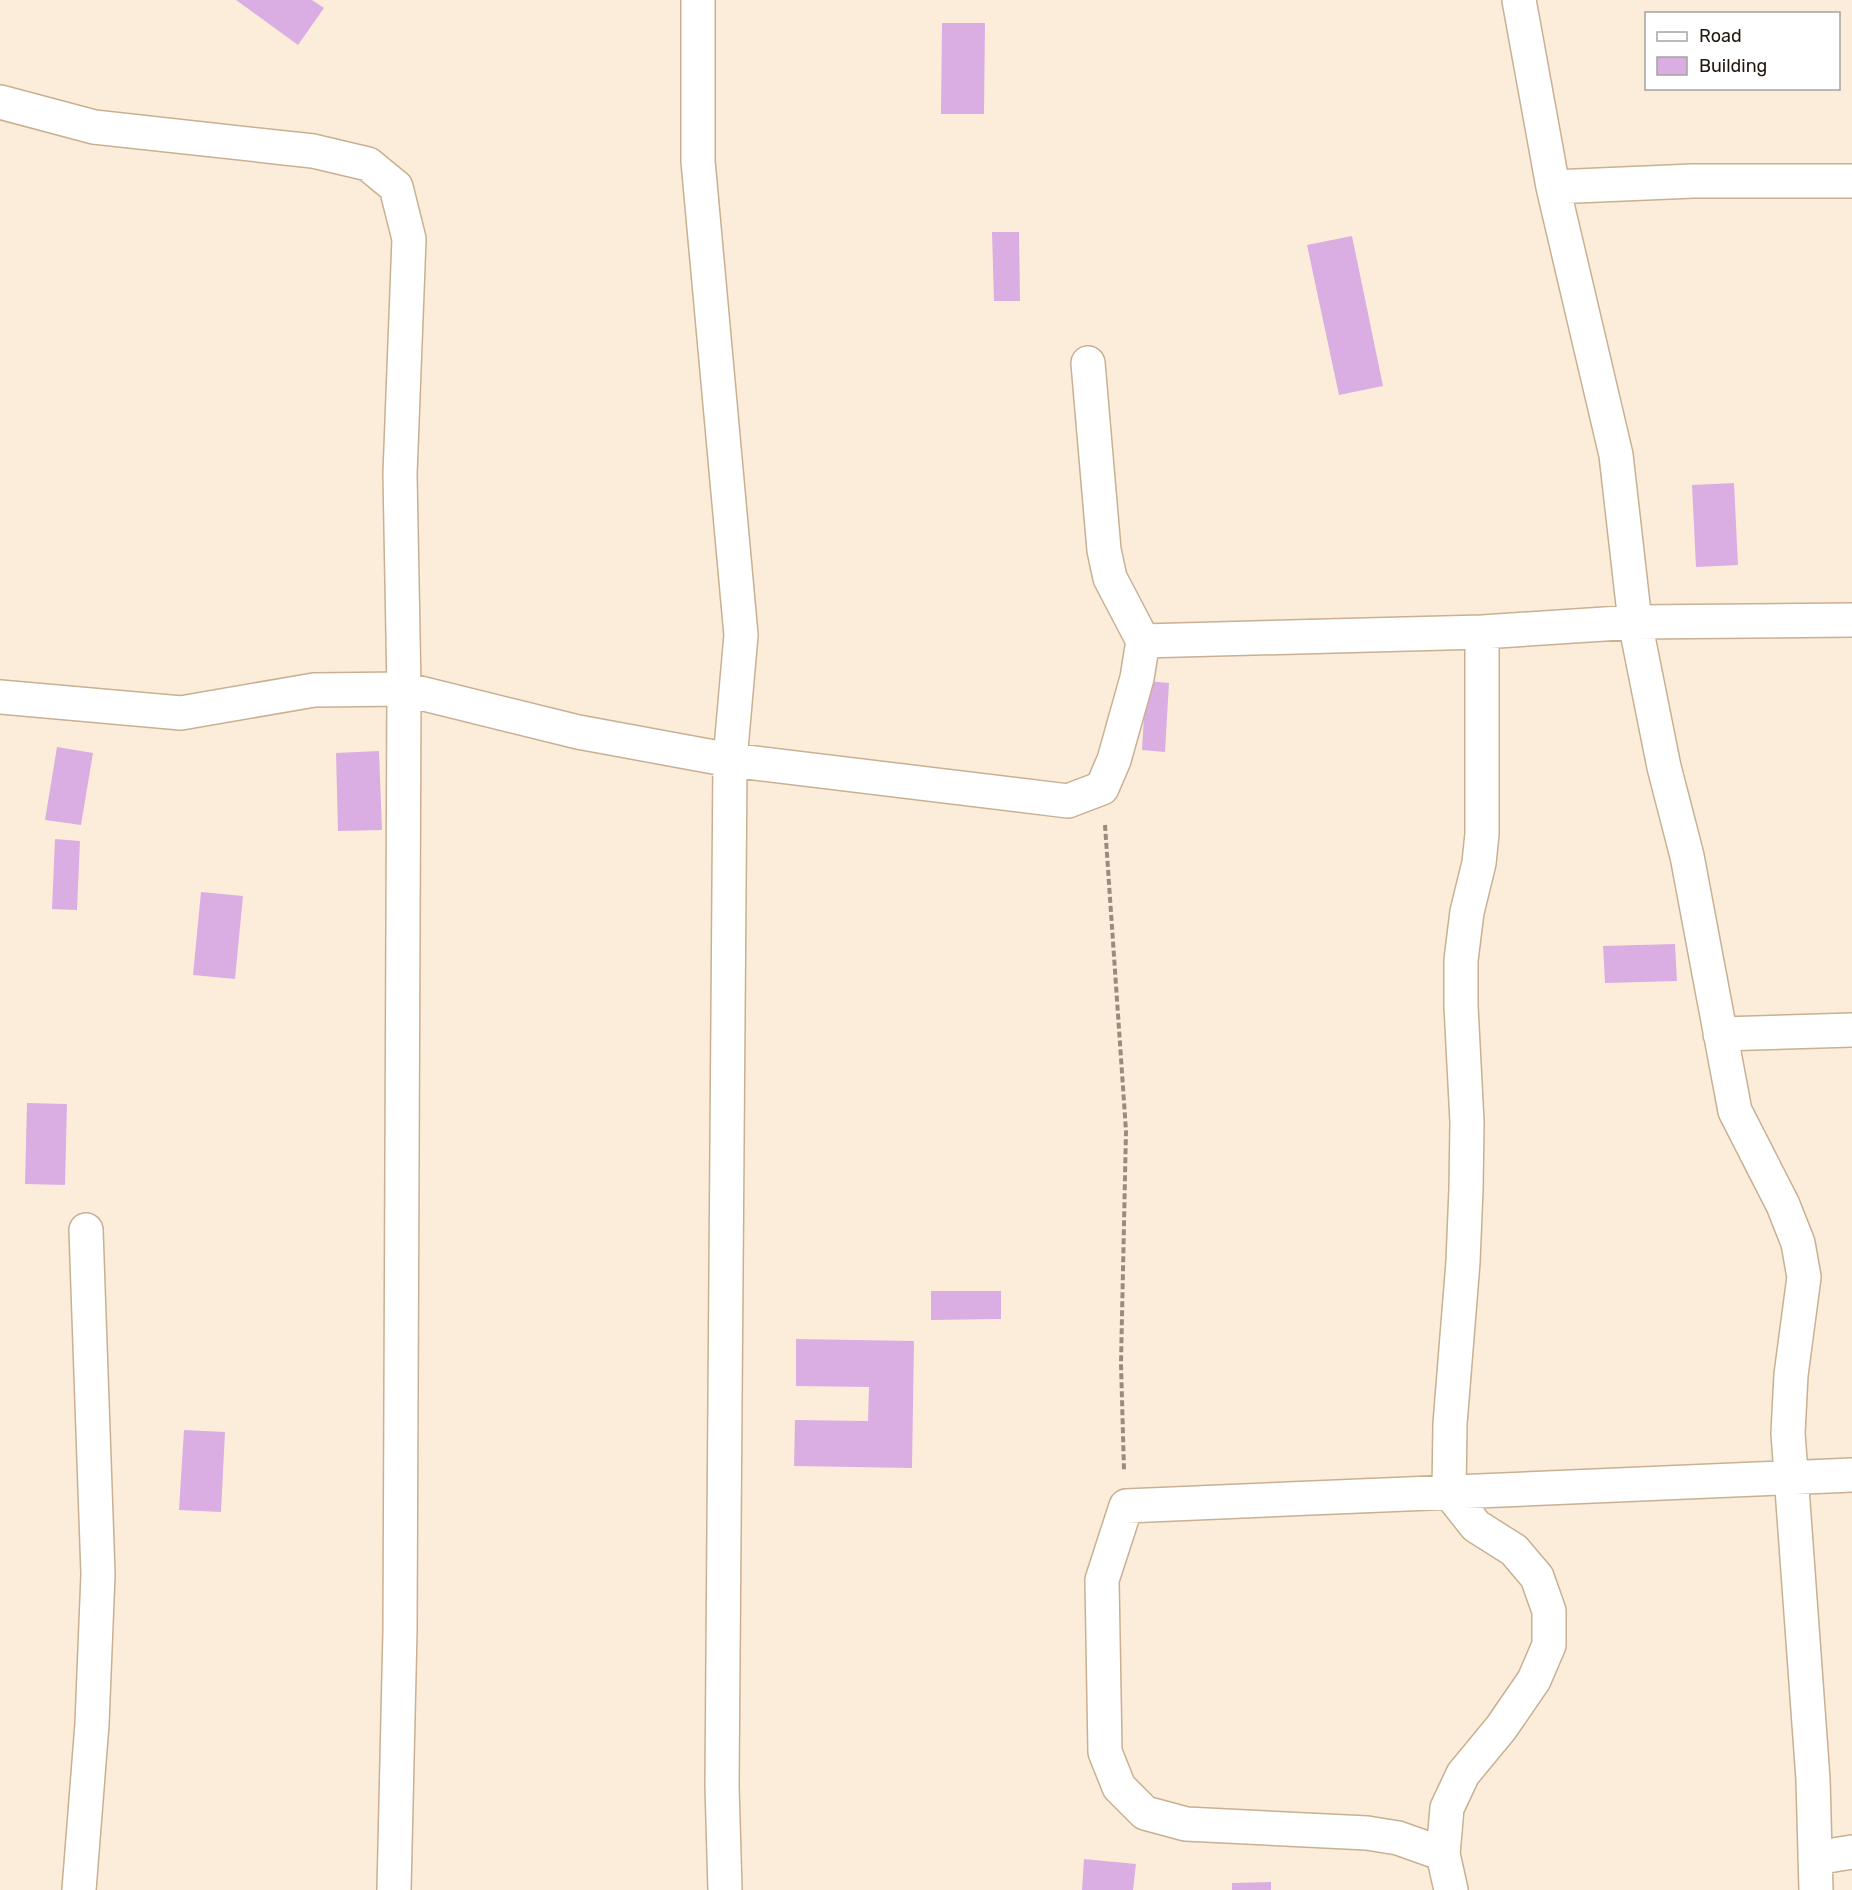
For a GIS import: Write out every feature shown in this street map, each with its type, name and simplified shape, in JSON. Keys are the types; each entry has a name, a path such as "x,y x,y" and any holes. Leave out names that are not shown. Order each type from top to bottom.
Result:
{"street":[{"path":"698,0 698,161 741,635 730,760 722,1786 725,1890"},
{"path":"1519,0 1553,187 1616,455 1635,622 1664,767 1687,856 1735,1110 1783,1205 1798,1243 1804,1277 1791,1375 1788,1433 1813,1779 1816,1874 1852,1852"},
{"path":"0,102 94,127 313,151 368,164 396,188 410,239 400,474 404,689 400,1631 394,1890"},
{"path":"1553,187 1694,181 1852,181"},
{"path":"0,698 181,713 314,690 404,689 578,732 730,760 1068,801 1102,788 1114,760 1137,678 1143,641 1110,578 1104,550 1088,363"},
{"path":"1143,641 1482,632 1635,622 1852,620"},
{"path":"1450,1890 1443,1854 1446,1808 1463,1774 1501,1728 1534,1680 1549,1645 1549,1611 1537,1577 1514,1550 1476,1526 1449,1492 1450,1424 1463,1262 1466,1189 1467,1122 1461,960 1467,912 1479,863 1482,834 1482,632"},
{"path":"1720,1034 1852,1030"},
{"path":"80,1890 92,1724 98,1574 86,1230"},
{"path":"1443,1854 1398,1838 1367,1833 1186,1824 1145,1813 1119,1787 1105,1752 1102,1580 1126,1506 1852,1475"}],"path":[{"path":"1102,788 1126,1131 1121,1363 1126,1506"}],"building":[{"path":"236,0 312,0 324,8 298,45"},
{"path":"942,23 985,23 984,114 941,114"},
{"path":"992,232 1019,232 1020,301 994,301"},
{"path":"1352,236 1383,386 1339,395 1307,245"},
{"path":"1734,483 1738,565 1696,567 1692,485"},
{"path":"1146,681 1169,683 1165,752 1142,750"},
{"path":"57,747 93,753 81,825 45,820"},
{"path":"379,751 382,830 338,831 336,753"},
{"path":"55,839 80,841 77,910 52,909"},
{"path":"201,892 243,896 235,979 193,975"},
{"path":"1675,944 1677,981 1605,983 1603,946"},
{"path":"27,1103 67,1104 65,1185 25,1184"},
{"path":"931,1291 1001,1291 1001,1319 931,1320"},
{"path":"796,1339 914,1341 912,1468 794,1466 795,1420 868,1421 869,1387 796,1386"},
{"path":"184,1430 225,1432 221,1512 179,1510"},
{"path":"1084,1859 1136,1864 1133,1890 1082,1890"},
{"path":"1271,1882 1271,1890 1232,1890 1232,1883"}]}
